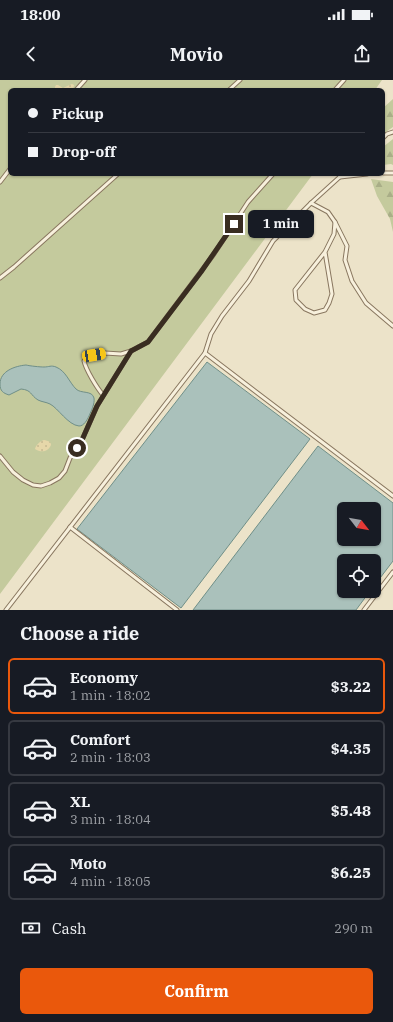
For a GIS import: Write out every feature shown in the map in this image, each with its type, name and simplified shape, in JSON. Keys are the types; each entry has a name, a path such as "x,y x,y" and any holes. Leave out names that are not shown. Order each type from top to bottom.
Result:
{"lane":[{"path":"78,88 85,80"},
{"path":"231,88 240,80"},
{"path":"338,88 344,80"},
{"path":"0,182 8,172"},
{"path":"0,278 116,176"},
{"path":"103,395 88,372 84,361 86,358 105,353 121,354 131,351 148,342 214,254 248,202 271,176"},
{"path":"6,610 205,353 211,334 222,316 249,282 273,241 311,203 340,177 349,176"},
{"path":"311,203 328,212 335,222 347,246 345,260 352,281 366,303 393,326"},
{"path":"325,252 332,294 330,303 324,310 314,312 305,310 296,300 295,290 325,252 334,234 335,222"},
{"path":"0,456 13,472 23,480 33,485 41,486 55,481 65,471 70,458 82,440 103,395 131,351"},
{"path":"205,353 393,496"},
{"path":"70,527 177,610"},
{"path":"364,610 393,572"}],"green space":[{"path":"0,80 382,80 376,88 8,88 8,176 312,176 0,594"},
{"path":"393,99 393,127 385,133 385,106"},
{"path":"393,139 393,165 385,165 385,145"},
{"path":"371,179 393,182 393,232 390,219 377,196"}],"sand":[{"path":"72,84 74,85 73,88 63,88"},
{"path":"56,85 63,88 55,88"},
{"path":"44,440 49,441 51,445 48,449 42,451 35,449 38,443"}],"water":[{"path":"207,362 310,439 181,608 77,529"},
{"path":"26,365 56,367 65,374 76,389 89,393 93,396 93,405 84,424 79,426 71,423 53,406 38,400 27,390 21,389 9,395 2,391 0,384 5,373 13,368"},
{"path":"318,446 393,503 393,561 381,577 381,554 337,554 337,598 365,598 356,610 193,610"}],"route":[{"path":"77,448 97,406 131,351 148,342 178,304 234,224"}]}
